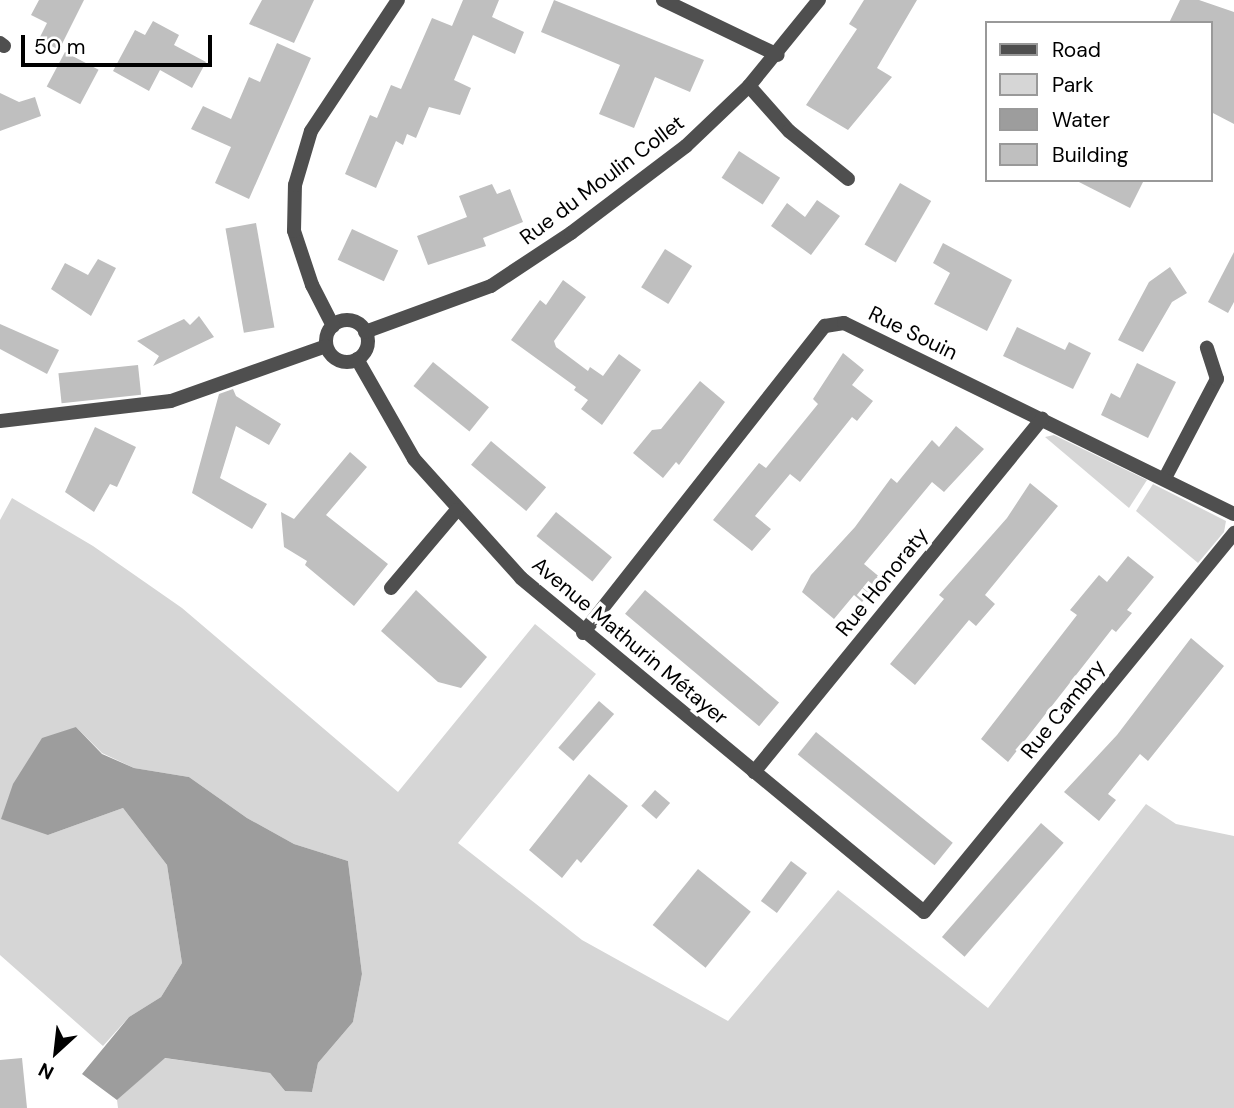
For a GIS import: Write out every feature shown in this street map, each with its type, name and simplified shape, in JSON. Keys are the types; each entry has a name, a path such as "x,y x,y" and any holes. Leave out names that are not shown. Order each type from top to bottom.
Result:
{"street":[{"path":"326,346 333,326 312,285 295,231 295,185 311,131 398,0"},
{"path":"663,0 778,55"},
{"name":"Rue du Moulin Collet","path":"365,332 491,286 570,233 686,146 778,55 819,0"},
{"path":"749,86 789,131 848,179"},
{"path":"326,346 338,360 357,359 368,344 365,332 351,321 333,326"},
{"name":"Rue Souin","path":"583,633 825,326 844,323 1234,513"},
{"path":"0,421 171,401 326,346"},
{"path":"1165,478 1217,379 1207,348"},
{"name":"Avenue Mathurin Métayer","path":"357,359 414,459 457,510 521,578 583,633 924,912"},
{"name":"Rue Honoraty","path":"754,772 1042,419"},
{"path":"391,589 457,510"},
{"name":"Rue Cambry","path":"924,912 1234,533"}],"green space":[{"path":"1054,435 1147,480 1129,508 1045,437"},
{"path":"1153,484 1226,521 1224,532 1198,563 1136,511"},
{"path":"12,498 93,546 182,608 398,792 535,624 596,674 458,843 582,940 728,1021 838,890 988,1008 1146,804 1176,824 1234,836 1234,1108 118,1108 117,1100 164,1058 270,1073 285,1091 312,1092 318,1063 353,1022 362,974 348,861 294,844 247,818 189,777 134,768 102,753 76,727 48,835 123,808 167,865 182,963 161,997 129,1017 103,1046 0,955 0,520"}],"water":[{"path":"76,727 102,754 134,768 189,777 247,818 294,844 348,861 362,974 353,1022 318,1063 312,1092 285,1091 270,1073 165,1058 117,1100 82,1074 129,1017 161,997 182,963 167,865 123,808 48,835 1,819 13,784 42,738"}],"building":[{"path":"39,0 84,0 59,50 39,39 47,23 31,15"},
{"path":"262,0 314,0 294,43 249,24"},
{"path":"463,0 499,0 492,17 524,32 515,54 473,35 454,80 471,88 460,115 429,107 416,138 407,134 403,145 396,141 376,188 345,174 370,115 377,118 391,85 401,89 432,18 452,26"},
{"path":"554,0 704,60 690,92 655,77 634,128 599,114 620,65 541,32"},
{"path":"864,0 917,0 877,68 892,77 848,130 806,105 857,29 849,24"},
{"path":"1180,0 1199,0 1234,12 1234,124 1213,113 1213,21 1170,21"},
{"path":"153,21 179,35 174,45 206,62 192,88 160,70 149,91 113,71 135,30 145,35"},
{"path":"277,43 311,58 249,199 215,183 231,147 191,129 203,106 231,119 249,77 260,82"},
{"path":"65,52 99,70 80,104 47,86"},
{"path":"0,93 19,102 35,97 41,116 0,131"},
{"path":"739,151 780,178 763,205 722,178"},
{"path":"1079,182 1143,182 1130,208"},
{"path":"900,183 931,201 896,262 864,244"},
{"path":"492,184 497,194 510,189 523,222 483,238 486,246 428,265 417,236 467,217 459,196"},
{"path":"817,200 840,216 811,255 771,226 787,203 805,217"},
{"path":"256,223 274,327 244,333 225,228"},
{"path":"352,229 398,251 384,281 338,260"},
{"path":"943,243 1012,280 987,331 934,304 950,273 933,263"},
{"path":"665,249 692,266 668,304 641,287"},
{"path":"1234,252 1234,302 1228,313 1208,302"},
{"path":"98,259 116,268 91,316 51,289 65,263 88,275"},
{"path":"1170,267 1187,293 1172,302 1143,352 1118,340 1149,282"},
{"path":"563,280 586,297 554,341 556,347 588,371 590,367 603,376 619,354 641,370 602,425 581,409 588,400 574,390 576,387 511,340 540,300 546,305"},
{"path":"199,316 214,337 153,366 159,356 137,341 184,319 190,325"},
{"path":"0,324 59,350 47,374 0,349"},
{"path":"1017,327 1065,350 1069,342 1091,353 1073,389 1003,356"},
{"path":"843,353 864,370 852,385 873,401 857,421 852,417 800,482 790,474 755,516 771,529 752,551 713,520 759,463 766,468 818,404 813,399"},
{"path":"433,362 489,407 469,431 413,386"},
{"path":"1137,363 1176,382 1148,438 1101,415 1111,393 1120,398"},
{"path":"138,365 141,395 62,403 58,373"},
{"path":"700,381 725,402 679,465 676,462 663,478 633,453 652,430 661,429"},
{"path":"233,389 236,396 281,424 269,445 236,426 220,478 267,504 252,529 192,493 219,394"},
{"path":"956,426 984,449 944,492 932,482 864,564 882,579 862,602 854,595 834,619 802,592 811,575 855,527 891,478 897,483 932,440 939,447"},
{"path":"95,427 136,447 117,487 110,484 94,512 65,492"},
{"path":"491,441 546,487 526,511 471,465"},
{"path":"350,452 367,467 326,515 388,564 354,606 305,565 307,561 284,547 281,512 294,519"},
{"path":"1030,483 1058,506 985,595 995,604 976,626 969,620 915,685 890,664 944,599 939,595 1007,518"},
{"path":"556,512 612,557 592,581 536,536"},
{"path":"1128,556 1154,577 1127,610 1132,613 1116,632 1112,629 1008,762 981,739 1077,615 1070,610 1099,575 1107,582"},
{"path":"416,590 487,657 461,688 438,682 381,631"},
{"path":"645,590 779,702 759,726 625,614"},
{"path":"1191,638 1224,666 1148,761 1140,754 1108,794 1116,800 1099,821 1064,792 1117,735"},
{"path":"599,701 614,714 573,761 558,748"},
{"path":"816,732 953,843 935,865 798,755"},
{"path":"589,774 628,806 581,863 577,859 562,878 529,850"},
{"path":"655,790 670,803 656,819 641,806"},
{"path":"1041,823 1064,843 965,957 942,937"},
{"path":"791,861 807,873 777,913 761,901"},
{"path":"698,869 751,912 706,968 653,925"},
{"path":"22,1058 27,1108 0,1108 0,1060"}]}
